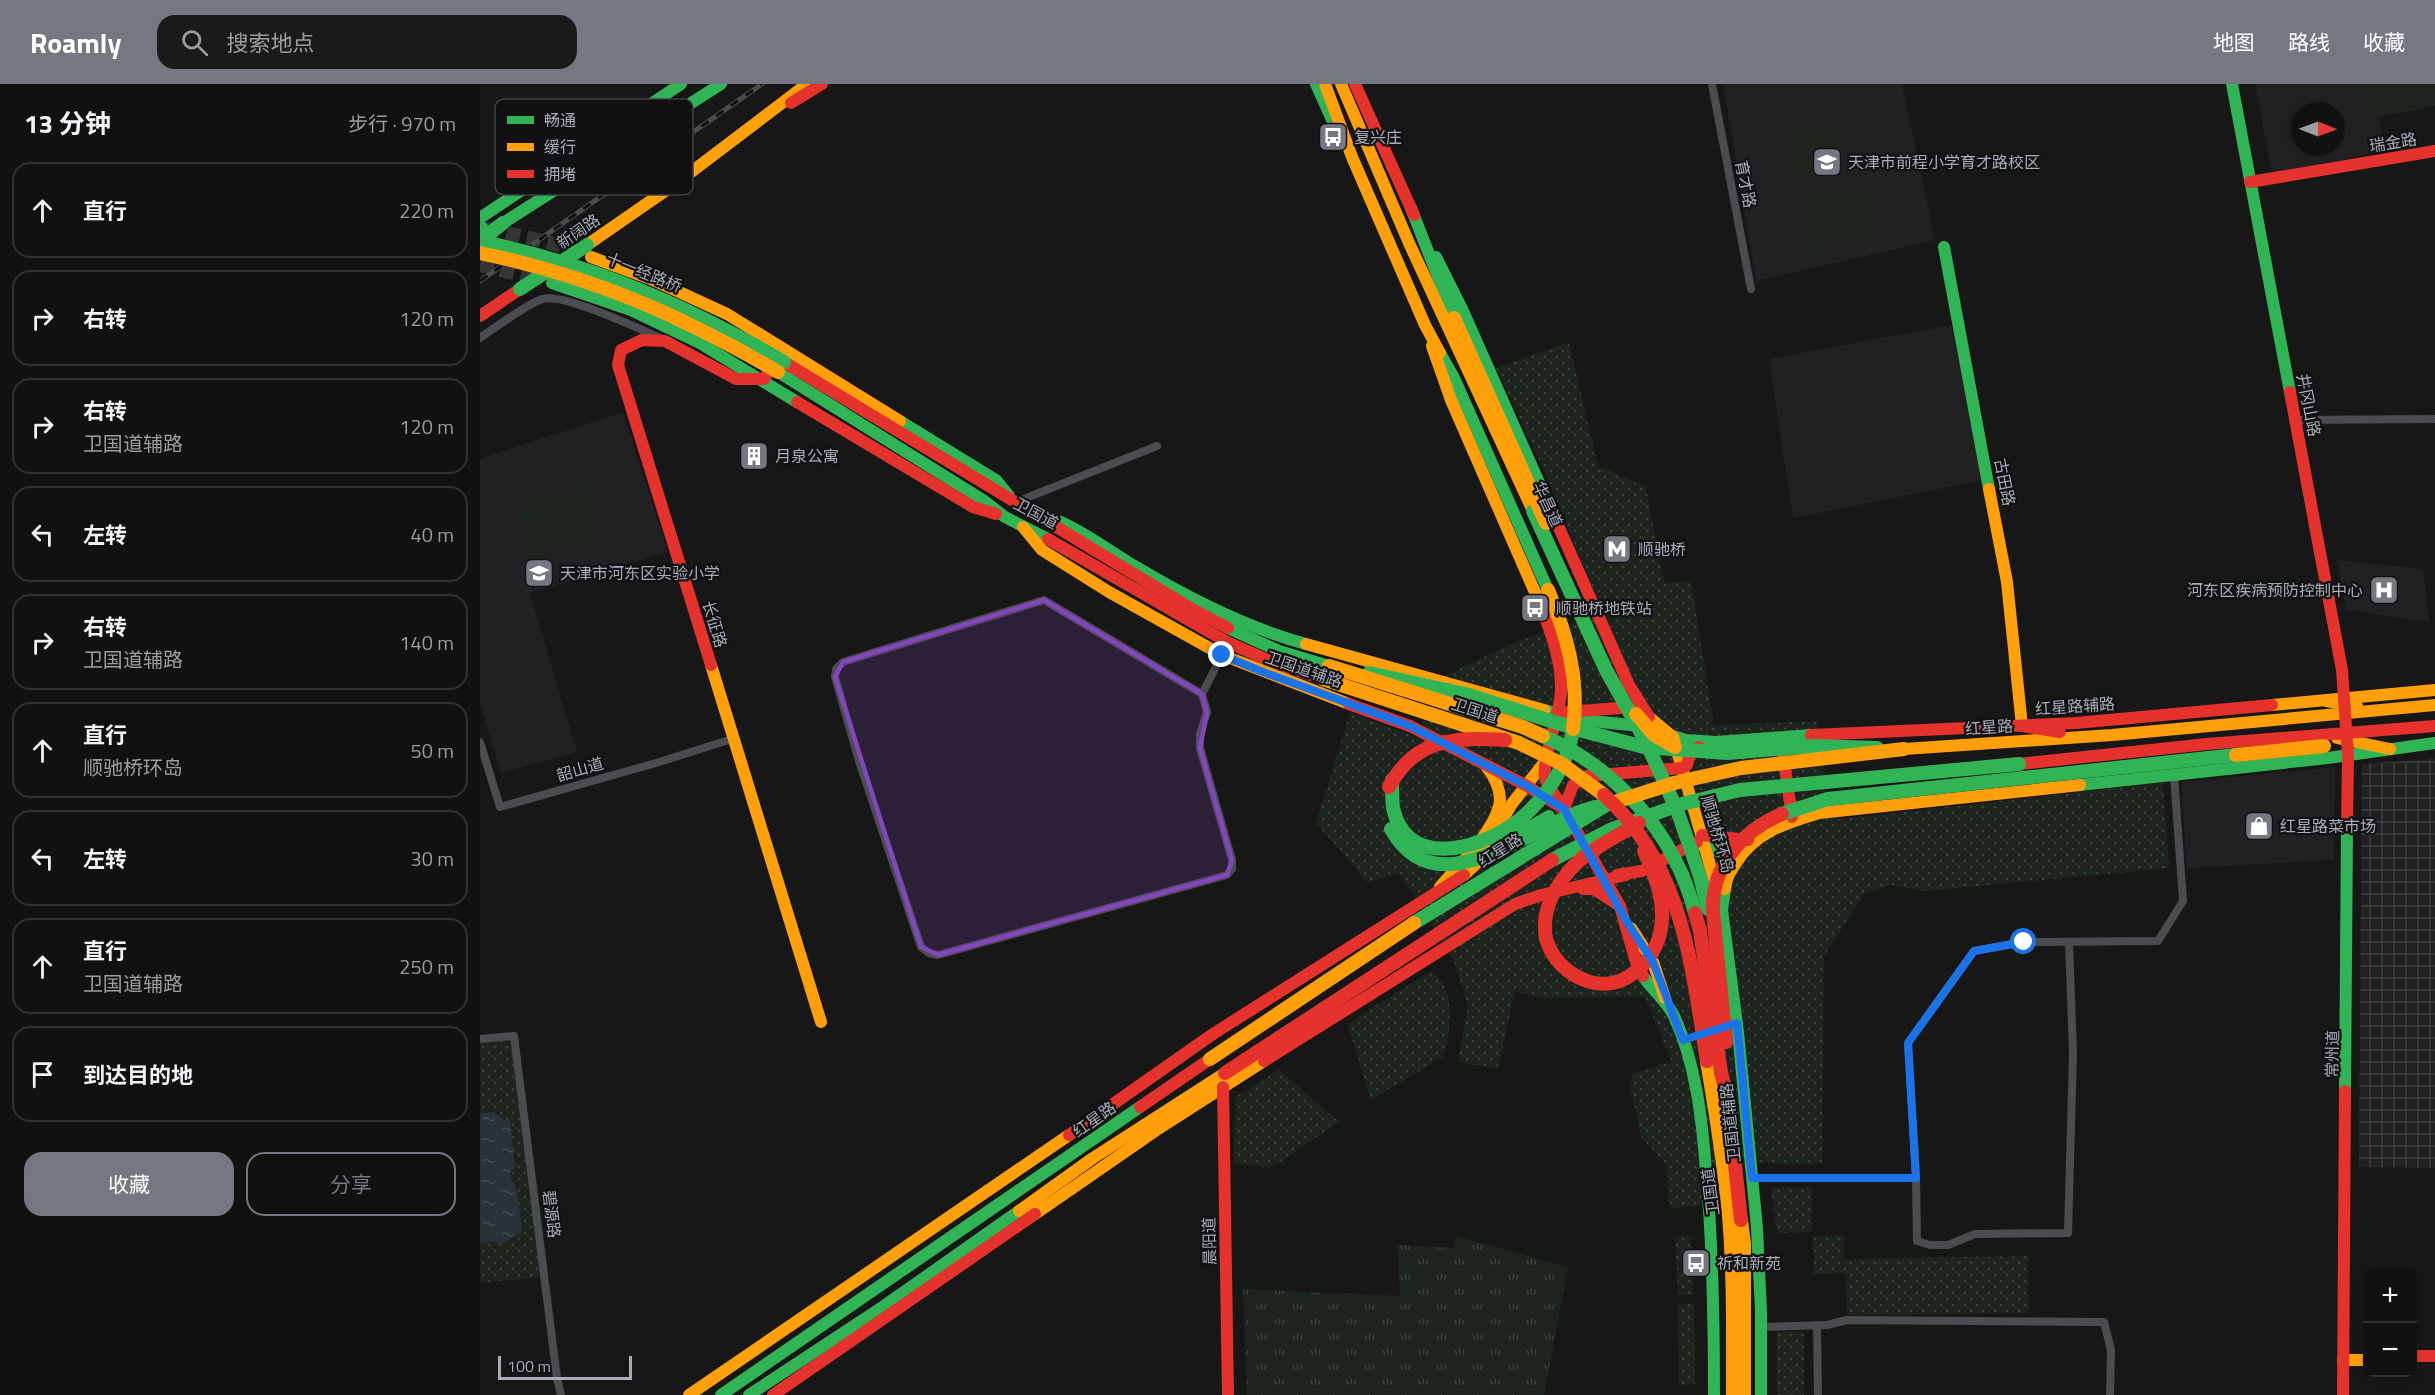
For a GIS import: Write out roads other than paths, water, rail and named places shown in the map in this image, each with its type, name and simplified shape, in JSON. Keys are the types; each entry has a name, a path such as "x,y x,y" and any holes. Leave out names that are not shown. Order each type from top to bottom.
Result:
{"main road":[{"path":"658,99 681,84"},
{"path":"693,99 712,84"},
{"path":"693,100 721,84"},
{"name":"新阔路","path":"693,172 807,84"},
{"path":"754,126 822,84"},
{"path":"1316,84 1352,157 1425,325 1451,400 1554,640 1560,674 1559,712 1547,759 1545,771 1547,784 1602,875"},
{"path":"1325,84 1352,157"},
{"name":"华昌道","path":"1341,84 1409,243 1606,670 1645,740 1677,810 1700,876 1716,941"},
{"name":"华昌道","path":"1355,84 1411,208 1454,318 1610,663 1637,715 1660,740 1686,751"},
{"path":"1362,84 1372,120"},
{"name":"井冈山路","path":"2232,84 2253,181"},
{"name":"井冈山路","path":"2237,84 2342,670 2346,705"},
{"name":"瑞金路","path":"2253,181 2435,152"},
{"path":"481,228 489,214 515,195"},
{"path":"481,228 503,223 544,195"},
{"name":"新阔路","path":"480,316 520,289 589,251 663,195"},
{"name":"华昌道","path":"1411,208 1463,311 1629,685 1650,718 1673,737"},
{"name":"十一经路桥","path":"481,228 545,255 645,288 714,321 781,367"},
{"name":"古田路","path":"1944,247 2007,582 2022,726"},
{"path":"589,251 696,298 783,347 996,480 1014,501"},
{"name":"十一经路桥","path":"480,253 570,274 665,310 781,367"},
{"path":"552,283 588,294 658,322 700,343 973,507 1005,517"},
{"path":"1392,780 1392,810 1405,834 1426,847 1444,849 1466,847 1484,841 1508,828 1531,809 1561,769 1572,737 1575,716 1575,678 1566,635 1556,608 1477,427 1443,354 1425,325"},
{"name":"长征路","path":"665,341 642,340 628,345 621,350 618,365 821,1022"},
{"path":"665,341 736,379 764,380"},
{"path":"764,380 783,347"},
{"name":"卫国道","path":"781,367 987,494 1014,501 1035,513 1054,534"},
{"name":"卫国道","path":"987,494 1005,517 1021,525 1054,534 1245,637 1326,672 1514,741 1563,764 1609,799 1636,832 1673,892 1683,923 1692,965 1729,1216 1733,1283 1733,1395"},
{"name":"卫国道辅路","path":"1035,513 1066,523 1138,568 1254,628 1329,651 1559,712"},
{"name":"卫国道辅路","path":"1021,525 1042,550 1109,592 1222,655 1410,726 1527,786 1564,809"},
{"path":"1326,672 1397,678 1465,694 1583,731 1644,747 1742,753 1814,746 1904,750"},
{"name":"卫国道","path":"1326,672 1472,710 1543,734 1587,758 1624,788 1668,848 1692,900 1700,931 1721,1072 1728,1101"},
{"path":"1410,726 1427,676"},
{"path":"2346,705 2435,690"},
{"name":"红星路辅路","path":"1559,712 1590,721 1640,726 1673,737 1716,742 1863,731 2022,726 2117,720 2326,701 2346,705"},
{"name":"红星路","path":"721,1395 1165,1089 1182,1067 1210,1059 1384,942 1606,805 1674,783 1741,768 1904,750 2087,737 2346,705 2380,710 2435,705"},
{"name":"常州道","path":"2344,1395 2351,743 2346,705"},
{"path":"1559,712 1642,706"},
{"path":"2022,726 2087,737"},
{"path":"1700,842 1718,851 1742,853 1762,834 1792,820 1838,810 2174,775 2435,726"},
{"name":"顺驰桥环岛","path":"1673,737 1700,842 1722,910"},
{"path":"1781,738 1792,820"},
{"path":"1514,741 1462,739 1431,744 1416,751 1404,761 1392,780 1387,795 1386,809 1394,834 1403,845 1418,857 1433,862 1457,864 1477,859 1503,848 1559,819 1606,805"},
{"path":"1716,941 1713,902 1717,879 1723,864 1732,849 1750,831 1797,806 1828,799 2322,740 2390,749 2435,743"},
{"name":"红星路","path":"749,1395 884,1306 1093,1158 1558,856 1597,836 1654,813 1740,790 1797,783 2322,740"},
{"name":"红星路辅路","path":"1682,768 1687,765 1690,754 1694,750 1716,742"},
{"path":"1434,893 1527,786 1547,759"},
{"path":"689,1395 1182,1067 1199,1044 1463,876 1484,853 1502,814 1499,789 1492,773 1485,765"},
{"path":"1484,853 1564,809 1573,785 1587,776 1682,768"},
{"path":"1636,832 1662,900 1663,918 1659,939 1649,959 1632,975 1611,983 1580,979 1559,965 1547,944 1545,916 1550,899 1576,865 1654,813"},
{"path":"1700,842 1736,837 1754,842"},
{"name":"顺驰桥环岛","path":"1626,875 1642,871 1700,842"},
{"name":"卫国道辅路","path":"1742,853 1726,879 1722,910 1737,1023 1756,1218 1761,1327 1761,1395"},
{"path":"1575,889 1602,875 1626,875 1620,892 1620,906"},
{"name":"卫国道辅路","path":"1602,875 1627,922 1640,970 1667,1004 1683,1040 1699,1111 1711,1222 1714,1290 1714,1395"},
{"path":"772,1395 1155,1131 1430,955 1515,904 1541,895 1575,889 1594,889 1620,906"},
{"path":"1404,912 1430,955"},
{"name":"卫国道","path":"1716,941 1728,1065 1728,1101 1744,1244 1744,1395"},
{"path":"1683,1040 1737,1023"},
{"name":"晨阳道","path":"1226,1073 1223,1087 1226,1395"},
{"path":"1182,1100 1203,1100"},
{"name":"晨阳道","path":"1203,1100 1210,1103 1218,1112 1226,1395"},
{"path":"1711,1222 1756,1218"},
{"path":"2344,1358 2363,1358"},
{"path":"2417,1358 2435,1358"}],"street":[{"name":"育才路","path":"1712,84 1751,290"},
{"path":"480,338 543,298 592,310 665,341"},
{"path":"2297,420 2435,419"},
{"path":"1014,501 1157,446"},
{"path":"1202,694 1044,600 843,662 836,669 835,677 859,761 921,947 929,953 938,955 1227,875 1232,869 1232,860 1200,748 1200,734 1207,712 1202,694 1222,655"},
{"name":"韶山道","path":"480,742 500,807 732,739"},
{"path":"2069,942 2073,1053 2068,1233 1975,1234 1948,1245 1930,1245 1917,1241 1916,1178 1908,1043 1974,951 2024,942 2158,941 2183,901 2174,775"},
{"name":"碧源路","path":"480,1039 514,1036 561,1395"},
{"path":"1752,1178 1916,1178"},
{"path":"1761,1327 1817,1325 1847,1320 2104,1322 2110,1350 2110,1395"},
{"path":"1817,1325 1818,1395"}],"water":[{"path":"494,1112 504,1120 510,1119 515,1168 510,1172 510,1177 517,1191 522,1231 499,1246 495,1241 480,1243 480,1114"}],"tunnel":[{"path":"486,228 551,243 583,254"},
{"path":"480,265 542,280"}],"railway":[{"path":"693,132 762,84"},
{"path":"480,281 603,195"}],"place":[{"name":"复兴庄","path":"1333,137"},
{"name":"天津市前程小学育才路校区","path":"1827,162"},
{"name":"月泉公寓","path":"754,456"},
{"name":"顺驰桥","path":"1617,549"},
{"name":"天津市河东区实验小学","path":"539,573"},
{"name":"河东区疾病预防控制中心","path":"2384,590"},
{"name":"顺驰桥地铁站","path":"1535,608"},
{"name":"红星路菜市场","path":"2259,826"},
{"name":"祈和新苑","path":"1696,1263"}]}
